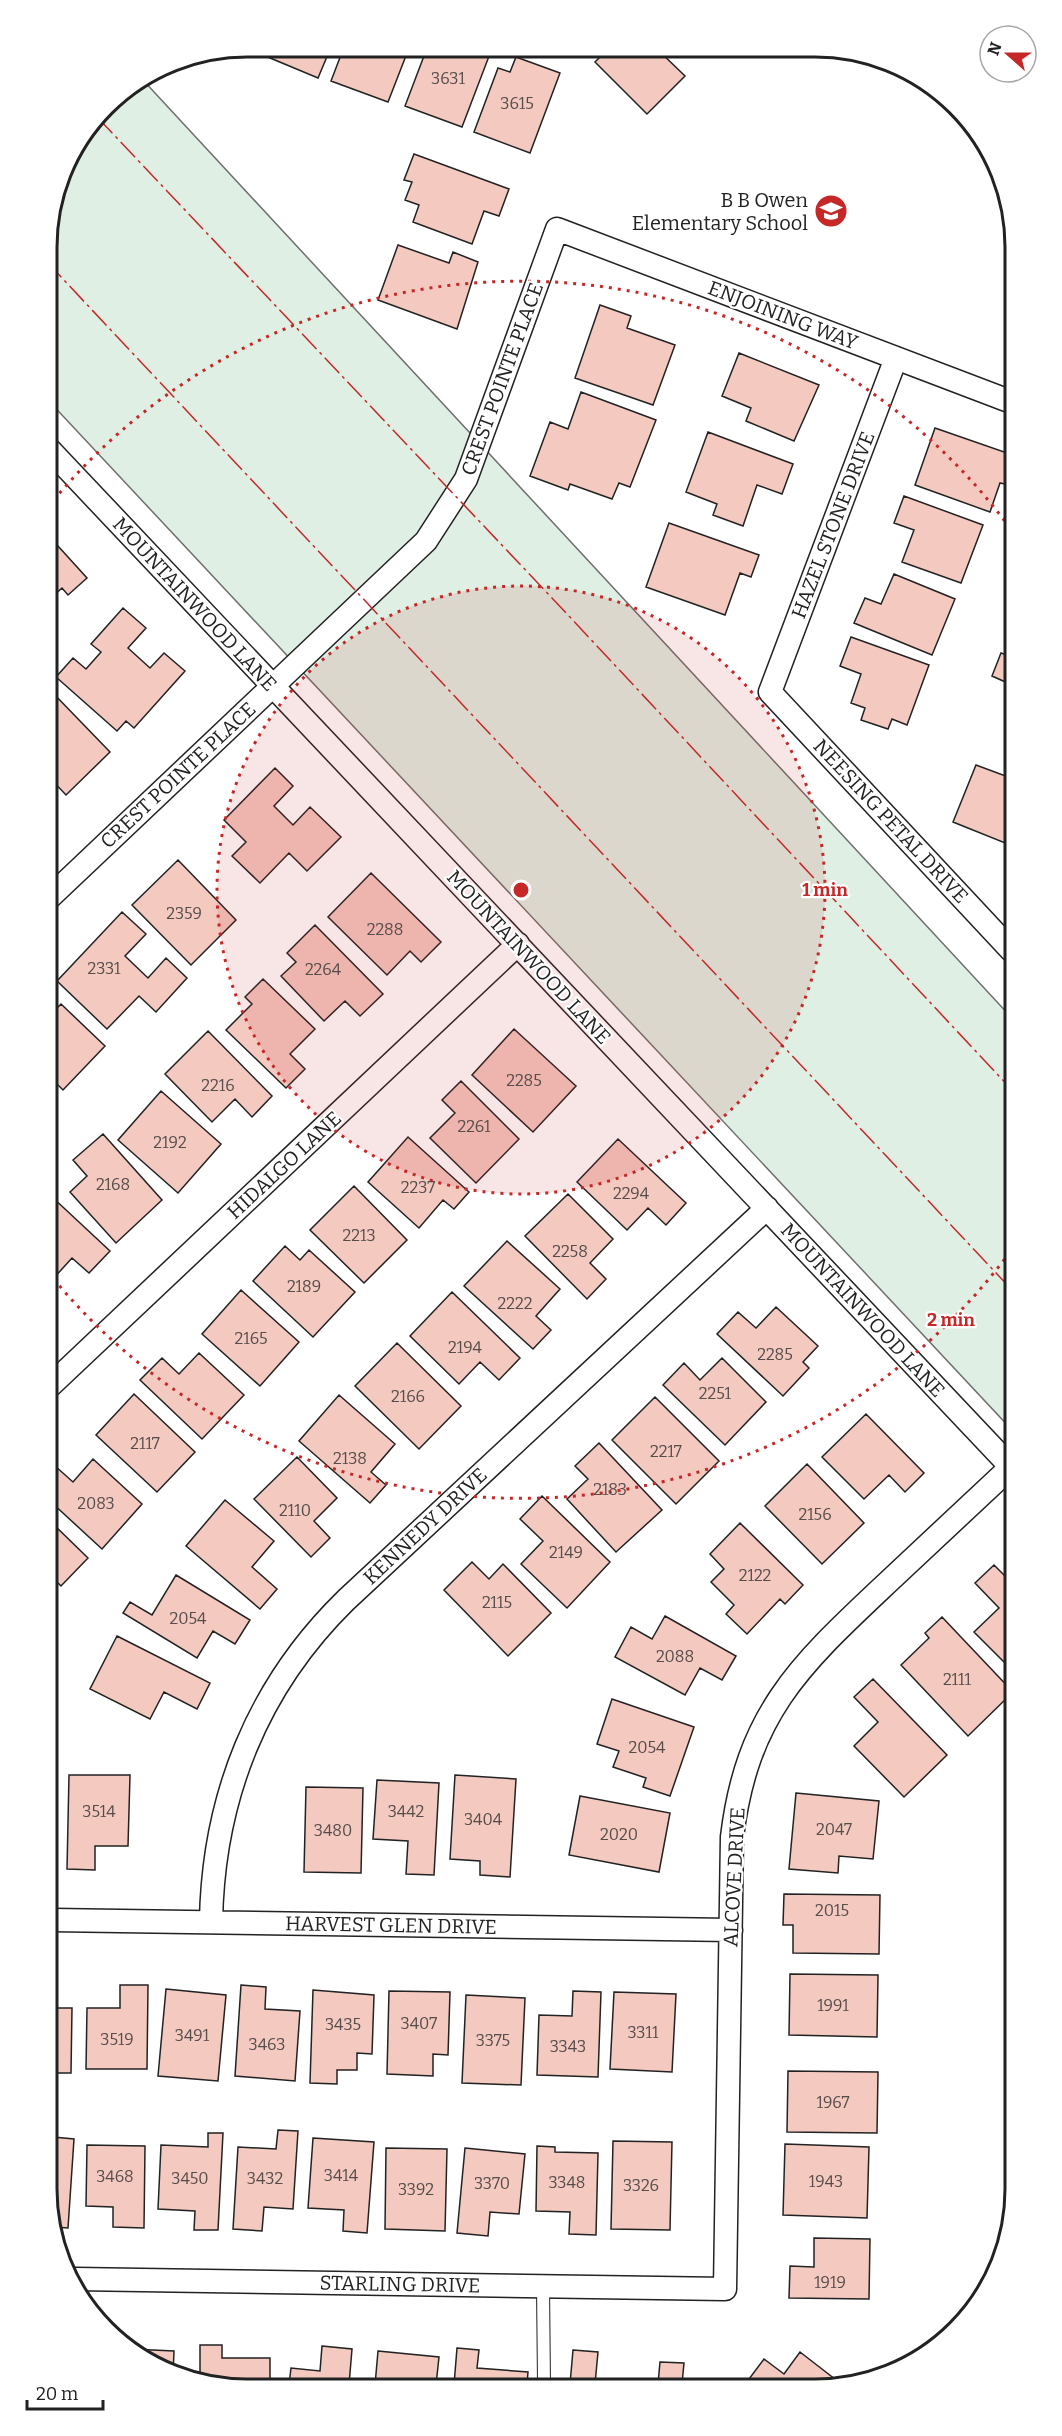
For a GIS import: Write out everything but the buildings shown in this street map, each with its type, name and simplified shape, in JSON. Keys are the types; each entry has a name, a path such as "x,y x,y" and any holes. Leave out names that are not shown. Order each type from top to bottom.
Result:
{"street":[{"name":"ENJOINING WAY","path":"557,229 1005,399"},
{"name":"CREST POINTE PLACE","path":"57,890 426,541 466,479 557,229"},
{"name":"HAZEL STONE DRIVE","path":"770,692 896,358"},
{"name":"MOUNTAINWOOD LANE","path":"57,457 1005,1459"},
{"name":"NEESING PETAL DRIVE","path":"770,692 1005,944"},
{"name":"HIDALGO LANE","path":"57,1379 518,944"},
{"name":"KENNEDY DRIVE","path":"211,1922 215,1859 232,1782 263,1708 300,1651 346,1600 767,1208"},
{"name":"ALCOVE DRIVE","path":"726,2289 732,1837 736,1806 747,1762 773,1706 814,1652 1005,1473"},
{"name":"HARVEST GLEN DRIVE","path":"57,1920 731,1929"},
{"name":"STARLING DRIVE","path":"80,2279 726,2289"}],"lane":[{"path":"543,2286 544,2379"}],"green space":[{"path":"148,85 1005,1011 1005,1422 57,410 57,234 63,198 71,174 96,131 122,104"}],"power":[{"path":"103,123 568,615 1005,1083"},
{"path":"57,273 1005,1283"}],"place":[{"name":"B B Owen Elementary School","path":"831,211"}]}
